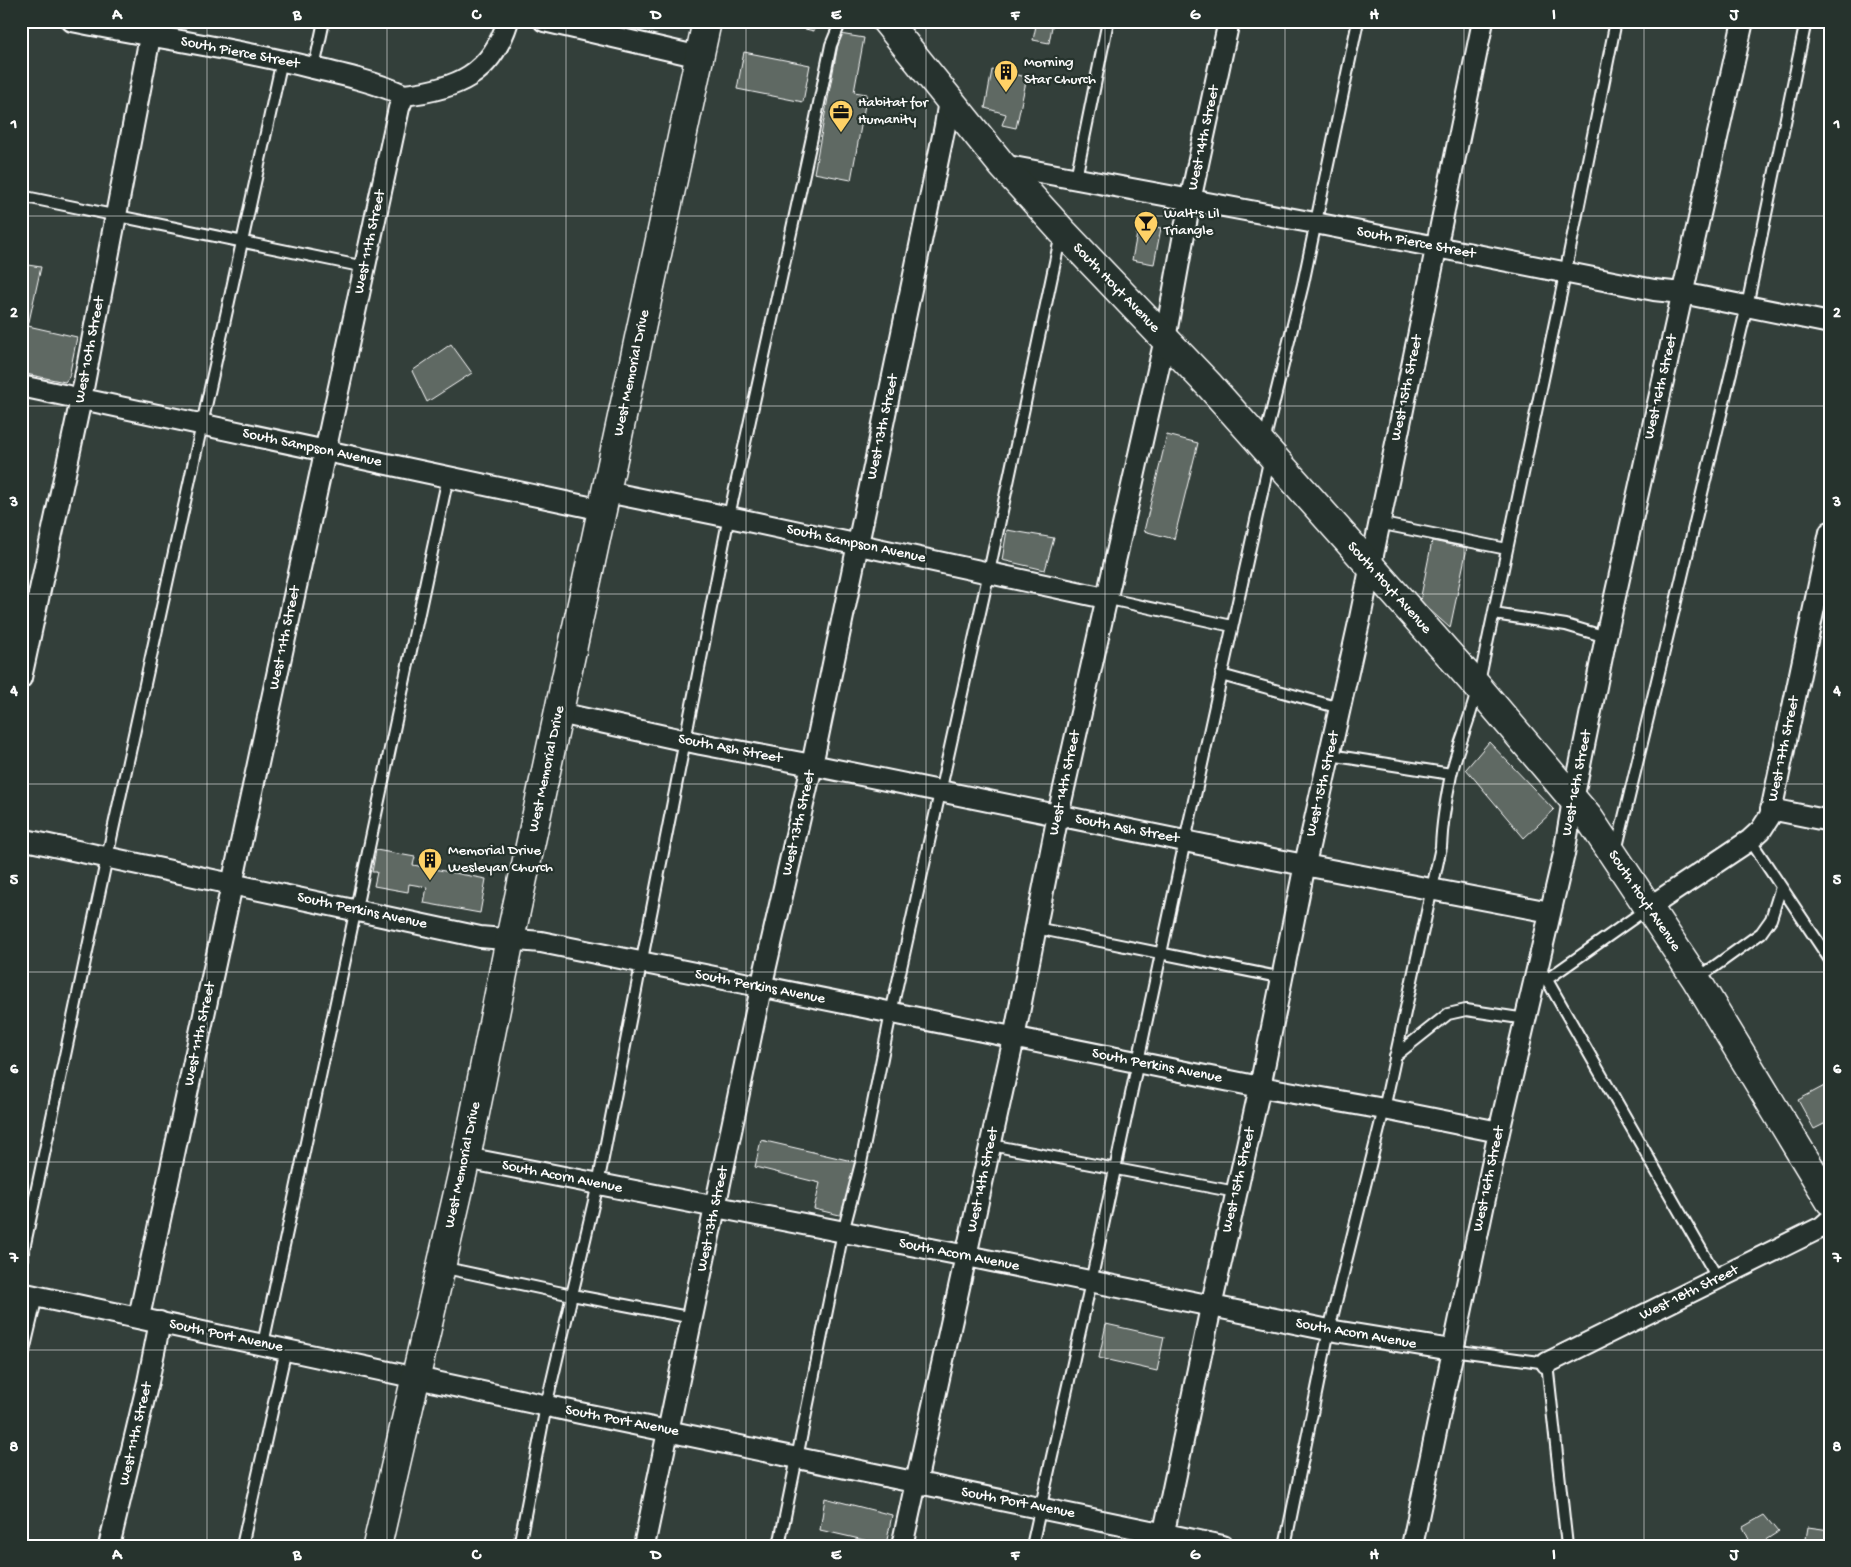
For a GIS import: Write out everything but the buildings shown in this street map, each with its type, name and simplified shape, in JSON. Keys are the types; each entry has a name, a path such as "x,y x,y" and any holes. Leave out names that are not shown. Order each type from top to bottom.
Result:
{"main road":[{"name":"West Memorial Drive","path":"377,1546 466,1158 510,939 707,21"},
{"name":"South Hoyt Avenue","path":"886,21 1002,165 1267,450 1369,567 1478,687 1589,818 1696,979 1830,1201"}],"street":[{"name":"South Pierce Street","path":"72,21 152,29 364,80 404,95"},
{"path":"404,95 429,92 452,86 476,72 493,54 503,38 508,21"},
{"path":"544,21 700,57"},
{"name":"West 14th Street","path":"902,1546 1014,1038 1058,815 1105,598 1165,339 1190,201 1229,21"},
{"name":"West 15th Street","path":"1162,1540 1260,1087 1483,21"},
{"name":"West 16th Street","path":"1412,1546 1499,1132 1526,1019 1542,973 1550,912 1564,854 1606,637 1743,21"},
{"name":"West 10th Street","path":"21,678 81,399 152,29"},
{"name":"West 11th Street","path":"139,1317 399,108 404,95"},
{"name":"West 13th Street","path":"644,1546 761,988 812,765 949,100"},
{"name":"South Pierce Street","path":"1002,165 1315,223 1654,290 1682,293 1830,323"},
{"name":"South Sampson Avenue","path":"21,386 448,477 605,501 729,516 1105,598"},
{"name":"West 17th Street","path":"1648,908 1750,840 1761,830 1770,816 1830,532"},
{"name":"South Ash Street","path":"559,713 685,741 1550,912"},
{"path":"1771,809 1830,821"},
{"name":"South Perkins Avenue","path":"21,838 480,936 541,942 761,988 1137,1061 1260,1087 1499,1132"},
{"name":"South Acorn Avenue","path":"466,1158 967,1256 1329,1330 1452,1350"},
{"name":"West 18th Street","path":"1547,1363 1718,1280 1822,1227 1830,1220"},
{"name":"South Port Avenue","path":"29,1294 546,1406 1040,1507 1162,1540 1223,1546"},
{"name":"West 11th Street","path":"109,1546 148,1382 160,1322"}],"lane":[{"path":"314,68 324,21"},
{"path":"519,1546 546,1406 598,1184 729,516 831,45 841,21"},
{"path":"1076,178 1108,21"},
{"path":"1032,1546 1091,1282 1232,626 1267,450 1358,21"},
{"path":"1284,1546 1329,1330 1384,1109 1441,848 1442,826 1451,774 1473,709 1494,614 1616,21"},
{"path":"1614,856 1747,306 1806,21"},
{"path":"21,1263 107,857 282,60"},
{"path":"21,196 242,243 365,266"},
{"path":"779,1546 843,1232 861,1163 891,1013 989,572 1062,231"},
{"path":"263,1344 448,477"},
{"path":"1378,523 1507,549"},
{"path":"1105,598 1232,626"},
{"path":"1494,614 1566,625 1606,637"},
{"path":"1221,675 1340,708"},
{"path":"1330,755 1451,774"},
{"path":"1750,840 1830,960"},
{"path":"1696,979 1761,933 1772,919 1781,887"},
{"path":"1648,908 1542,973 1718,1280"},
{"path":"1036,928 1283,978"},
{"path":"1395,1056 1448,1014 1466,1010 1526,1019"},
{"path":"991,1145 1236,1192"},
{"path":"440,1267 693,1318"},
{"path":"21,1364 29,1294"},
{"path":"242,1546 286,1349"},
{"path":"1452,1350 1547,1363 1567,1546"}],"place":[{"name":"Morning Star Church","path":"1006,93"},
{"name":"Habitat for Humanity","path":"841,133"},
{"name":"Walt's Lil Triangle","path":"1146,244"},
{"name":"Memorial Drive Wesleyan Church","path":"430,881"}]}
